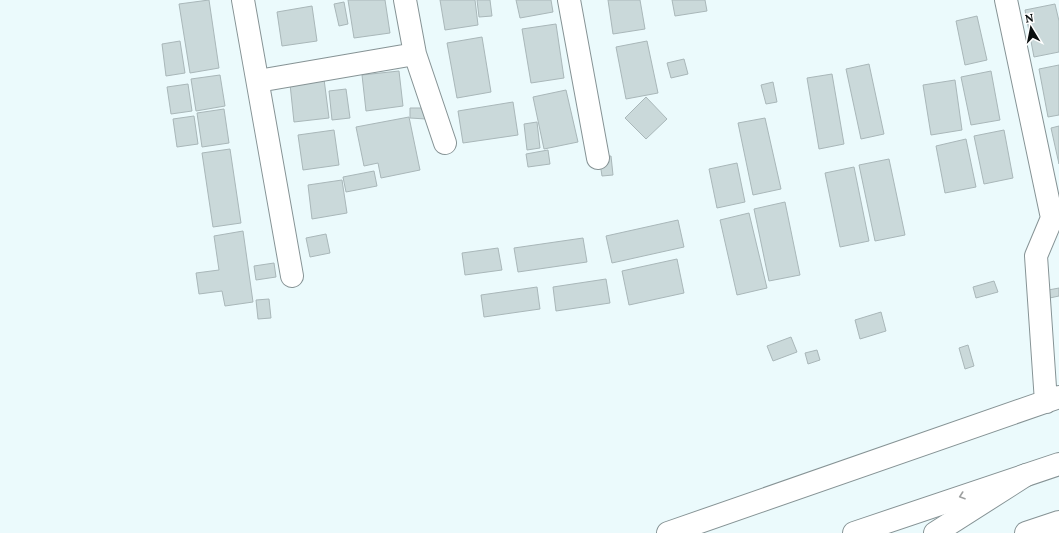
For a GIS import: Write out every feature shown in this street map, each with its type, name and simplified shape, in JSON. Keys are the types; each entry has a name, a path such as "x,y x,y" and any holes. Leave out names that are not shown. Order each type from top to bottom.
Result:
{"main road":[{"path":"244,0 292,276"},
{"path":"405,0 415,54 445,143"},
{"path":"569,0 598,158"},
{"path":"668,533 1052,399 1036,256 1052,218 1054,196 1006,0"},
{"path":"258,81 415,54"},
{"path":"854,533 1059,464"},
{"path":"935,533 1026,475"},
{"path":"1026,533 1059,522"}],"building":[{"path":"209,0 219,68 190,73 179,4"},
{"path":"348,0 385,0 390,33 354,38"},
{"path":"440,0 475,0 478,25 445,30"},
{"path":"477,0 490,0 492,16 479,17"},
{"path":"516,0 551,0 553,12 520,18"},
{"path":"608,0 640,0 645,29 613,34"},
{"path":"672,0 705,0 707,11 675,16"},
{"path":"344,2 348,24 339,26 334,4"},
{"path":"1055,4 1059,21 1059,52 1034,57 1025,10"},
{"path":"312,6 317,41 282,46 277,12"},
{"path":"977,16 987,60 965,65 956,21"},
{"path":"556,24 564,78 531,83 522,29"},
{"path":"482,37 491,92 457,98 447,43"},
{"path":"180,41 185,73 166,76 162,44"},
{"path":"647,41 658,93 626,99 616,47"},
{"path":"684,59 688,74 671,78 667,63"},
{"path":"869,64 884,134 861,139 846,69"},
{"path":"1059,65 1059,115 1048,117 1039,69"},
{"path":"399,71 403,106 366,111 362,75"},
{"path":"991,71 1000,120 971,125 961,77"},
{"path":"832,74 844,144 819,149 807,78"},
{"path":"220,75 225,106 196,111 191,79"},
{"path":"324,79 329,118 294,122 290,84"},
{"path":"955,80 962,130 931,135 923,85"},
{"path":"773,82 777,102 766,104 761,85"},
{"path":"188,84 192,111 171,114 167,87"},
{"path":"346,89 350,118 332,120 329,91"},
{"path":"566,90 578,142 544,149 533,97"},
{"path":"646,97 667,119 646,139 625,118"},
{"path":"513,102 518,135 463,143 458,111"},
{"path":"410,108 426,108 426,119 410,118"},
{"path":"224,109 229,143 202,147 197,113"},
{"path":"194,116 198,144 177,147 173,119"},
{"path":"409,117 420,170 381,178 378,163 364,166 356,127"},
{"path":"765,118 781,189 753,195 738,123"},
{"path":"537,122 540,148 527,150 524,124"},
{"path":"1059,126 1059,164 1051,128"},
{"path":"334,130 339,165 303,170 298,135"},
{"path":"1004,130 1013,178 984,184 974,136"},
{"path":"966,139 976,187 945,193 936,146"},
{"path":"230,149 241,223 213,227 202,153"},
{"path":"548,150 550,164 528,167 526,154"},
{"path":"611,156 613,175 602,176 599,157"},
{"path":"889,159 905,235 875,241 859,165"},
{"path":"737,163 745,202 717,208 709,169"},
{"path":"854,167 869,241 840,247 825,173"},
{"path":"374,171 377,186 346,192 343,177"},
{"path":"342,180 347,213 312,219 308,185"},
{"path":"785,202 800,275 769,281 754,209"},
{"path":"749,213 767,288 737,295 720,220"},
{"path":"678,220 684,247 612,263 606,236"},
{"path":"243,231 253,302 225,306 222,291 199,294 196,273 219,270 214,236"},
{"path":"326,234 330,253 310,257 306,238"},
{"path":"583,238 587,262 518,272 514,248"},
{"path":"498,248 502,270 465,275 462,253"},
{"path":"677,259 684,293 629,305 622,271"},
{"path":"274,263 276,277 256,280 254,266"},
{"path":"606,279 610,303 556,311 553,287"},
{"path":"994,281 998,292 976,298 973,287"},
{"path":"537,287 540,309 484,317 481,295"},
{"path":"1059,288 1059,296 1045,299 1043,291"},
{"path":"269,299 271,318 258,319 256,300"},
{"path":"881,312 886,331 860,339 855,320"},
{"path":"791,337 797,352 773,361 767,346"},
{"path":"968,345 974,366 965,369 959,348"},
{"path":"817,350 820,360 808,364 805,353"}]}
